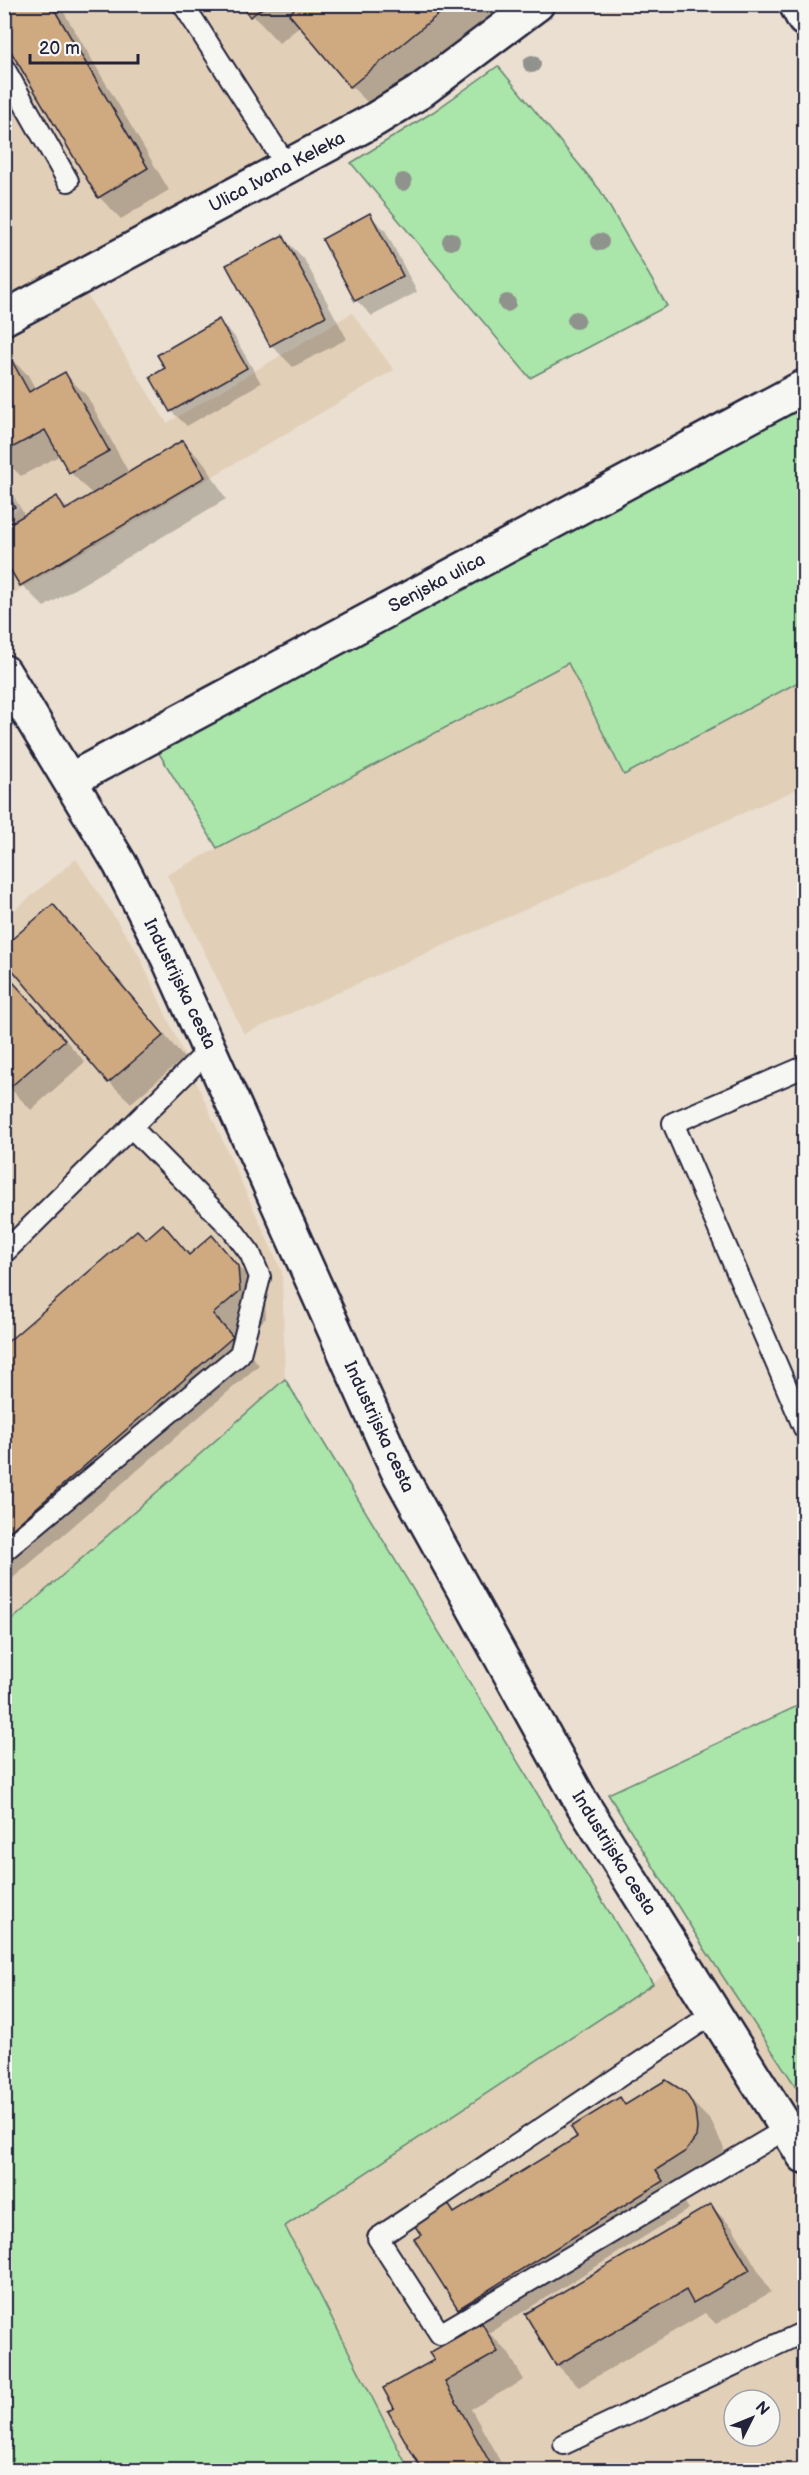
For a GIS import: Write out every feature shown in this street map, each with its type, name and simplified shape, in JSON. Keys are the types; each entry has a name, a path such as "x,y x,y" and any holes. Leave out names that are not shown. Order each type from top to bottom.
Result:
{"street":[{"name":"Ulica Ivana Keleka","path":"4,318 288,168 418,93 537,4"},
{"path":"796,4 804,19"},
{"name":"Senjska ulica","path":"69,780 804,387"},
{"name":"Industrijska cesta","path":"4,672 120,864 211,1048 397,1469 580,1800 804,2156"}],"lane":[{"path":"183,4 288,168"},
{"path":"4,68 68,181"},
{"path":"4,1253 211,1048"},
{"path":"804,1066 673,1123 804,1428"},
{"path":"4,1551 240,1354 260,1277 250,1253 231,1228 131,1127"},
{"path":"714,2013 378,2238 440,2334 786,2129"},
{"path":"564,2445 804,2332"}],"shaded area":[{"path":"5,5 510,5 462,42 401,83 5,298"},
{"path":"87,295 167,423 352,313 394,370 5,598 4,518 20,508 5,480 5,339"},
{"path":"568,663 624,775 804,679 804,786 244,1034 167,875"},
{"path":"76,859 138,953 282,1272 285,1379 5,1626 5,918"},
{"path":"704,1948 804,2099 804,2470 409,2470 285,2226"}],"green space":[{"path":"498,66 600,190 667,306 530,378 351,163 433,112"},
{"path":"804,391 804,679 624,775 568,663 217,848 157,750"},
{"path":"285,1379 653,1984 285,2226 409,2470 5,2470 5,1626"},
{"path":"804,1703 804,2099 704,1948 608,1794"}],"building":[{"path":"4,4 51,4 148,168 98,198 4,40"},
{"path":"241,4 268,4 250,17"},
{"path":"300,4 451,4 350,87 289,14"},
{"path":"370,213 403,276 355,301 322,239"},
{"path":"283,235 326,316 270,346 226,265"},
{"path":"219,319 247,368 170,412 150,377 165,368 157,355"},
{"path":"7,352 29,392 65,372 109,451 69,473 45,430 4,452 4,353"},
{"path":"183,440 205,477 20,586 4,559 4,527 57,496 65,510"},
{"path":"4,489 15,507 4,512"},
{"path":"53,904 164,1035 108,1083 4,960 4,946"},
{"path":"4,972 65,1040 8,1089 4,1085"},
{"path":"163,1224 189,1255 212,1235 238,1266 240,1291 213,1314 233,1337 4,1536 4,1345 137,1230 146,1239"},
{"path":"666,2080 685,2092 691,2101 695,2110 697,2128 696,2137 686,2151 656,2170 663,2181 458,2309 414,2239 421,2235 413,2223 447,2202 454,2213 577,2137 571,2127 620,2097 625,2105"},
{"path":"711,2204 750,2270 693,2303 686,2290 556,2366 525,2314"},
{"path":"482,2323 498,2352 445,2382 494,2470 422,2470 388,2411 394,2408 383,2388 434,2360 429,2353"}]}
